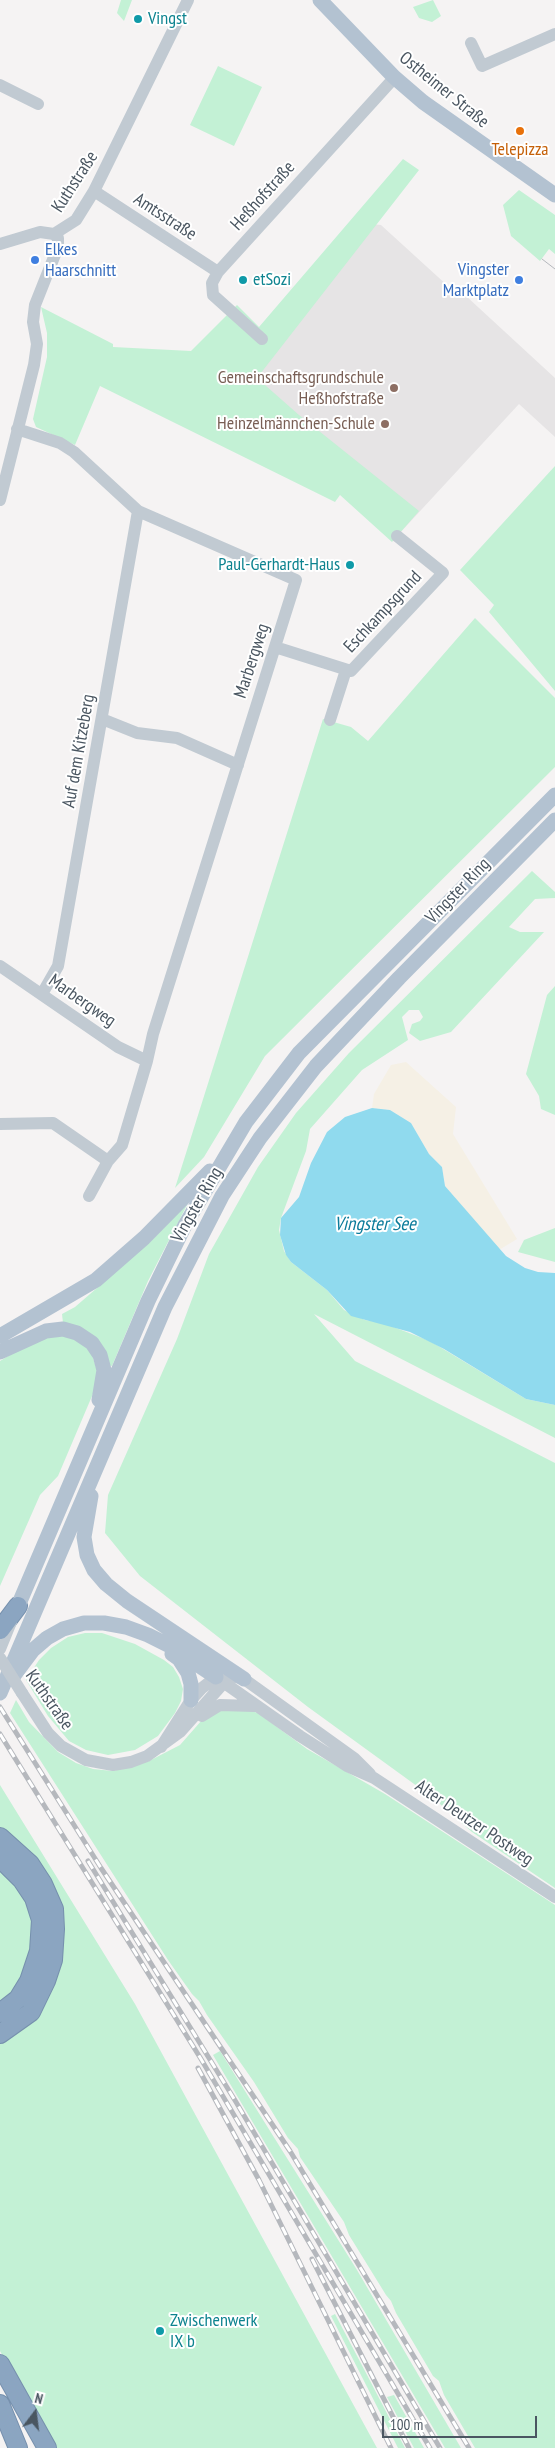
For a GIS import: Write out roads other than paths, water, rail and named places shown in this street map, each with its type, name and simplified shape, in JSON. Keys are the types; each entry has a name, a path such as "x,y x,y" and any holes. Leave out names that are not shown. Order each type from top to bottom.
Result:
{"highway":[{"path":"0,1630 18,1606"},
{"path":"0,1837 30,1864 44,1884 54,1909 56,1929 53,1960 46,1981 31,2012 0,2034"},
{"path":"0,1858 8,1864 34,1898 41,1920 39,1951 29,1981 18,1999 0,2013"},
{"path":"0,2365 33,2448"},
{"path":"0,2365 47,2448"},
{"path":"0,2404 18,2448"}],"main road":[{"name":"Ostheimer Straße","path":"320,0 395,77 453,125 555,196"},
{"name":"Vingster Ring","path":"18,1606 148,1301 185,1225 246,1122 299,1053 555,795"},
{"name":"Vingster Ring","path":"0,1693 103,1451 187,1261 222,1196 260,1138 316,1066 399,978 555,820"},
{"path":"0,1336 96,1280 144,1238 230,1150"},
{"path":"0,1352 46,1331 63,1329 77,1333 92,1343 100,1355 104,1370 95,1424"},
{"path":"103,1451 86,1515 84,1537 87,1555 94,1570 106,1584 127,1601 244,1679"},
{"path":"0,1693 34,1650 63,1628 84,1623 104,1623 138,1631 168,1645 220,1678"},
{"path":"138,1631 179,1658 188,1673 192,1692 191,1700"},
{"path":"212,1656 220,1678"}],"street":[{"name":"Kuthstraße","path":"0,500 34,365 37,344 33,322 35,305 58,248 58,238 54,234 76,220 94,191 188,0"},
{"path":"471,43 482,66 555,34"},
{"name":"Heßhofstraße","path":"218,272 395,77"},
{"path":"0,85 38,104"},
{"name":"Amtsstraße","path":"94,191 218,272"},
{"path":"0,244 40,232 54,234"},
{"path":"218,272 212,283 213,295 262,339"},
{"name":"Marbergweg","path":"17,429 60,443 74,452 138,511 296,580 153,1034 122,1145 108,1161 89,1196"},
{"name":"Auf dem Kitzeberg","path":"42,994 58,966 138,511"},
{"name":"Eschkampsgrund","path":"275,647 351,671 443,573 398,536"},
{"name":"Eschkampsgrund","path":"330,720 346,670"},
{"path":"102,719 138,733 177,738 238,765"},
{"name":"Marbergweg","path":"0,966 118,1046 147,1061"},
{"path":"0,1124 53,1123 108,1161"},
{"name":"Vingster Ring","path":"0,1649 18,1606"},
{"name":"Kuthstraße","path":"0,1658 48,1733 61,1746 86,1760 113,1765 131,1762 147,1756 180,1732 203,1709 220,1678"},
{"path":"220,1678 227,1675 244,1679"},
{"name":"Kuthstraße","path":"161,1747 191,1700 220,1678"},
{"name":"Alter Deutzer Postweg","path":"220,1678 258,1707 346,1766 374,1778 555,1897"},
{"name":"Alter Deutzer Postweg","path":"244,1679 354,1758 374,1778"},
{"path":"180,1732 220,1705 235,1704 258,1707"}],"water":[{"name":"Vingster See","path":"372,1108 390,1110 411,1123 429,1154 442,1167 445,1186 506,1256 525,1268 538,1272 555,1273 555,1405 526,1399 444,1349 410,1332 351,1316 327,1290 291,1262 286,1255 280,1235 281,1218 299,1197 311,1163 327,1132 345,1117"}],"tram line":[{"path":"542,259 555,269"}],"railway":[{"path":"0,1707 101,1868 290,2151 469,2448"},
{"path":"0,1734 201,2059 430,2448"},
{"path":"88,1861 236,2102 440,2448"},
{"path":"198,2068 259,2180 391,2448"},
{"path":"312,2259 409,2448"}],"place":[{"name":"Vingst","path":"138,19"},
{"name":"Telepizza","path":"520,131"},
{"name":"Elkes Haarschnitt","path":"35,260"},
{"name":"etSozi","path":"243,280"},
{"name":"Vingster Marktplatz","path":"519,280"},
{"name":"Gemeinschaftsgrundschule Heßhofstraße","path":"394,388"},
{"name":"Heinzelmännchen-Schule","path":"385,424"},
{"name":"Paul-Gerhardt-Haus","path":"350,565"},
{"name":"Zwischenwerk IX b","path":"160,2331"}]}
